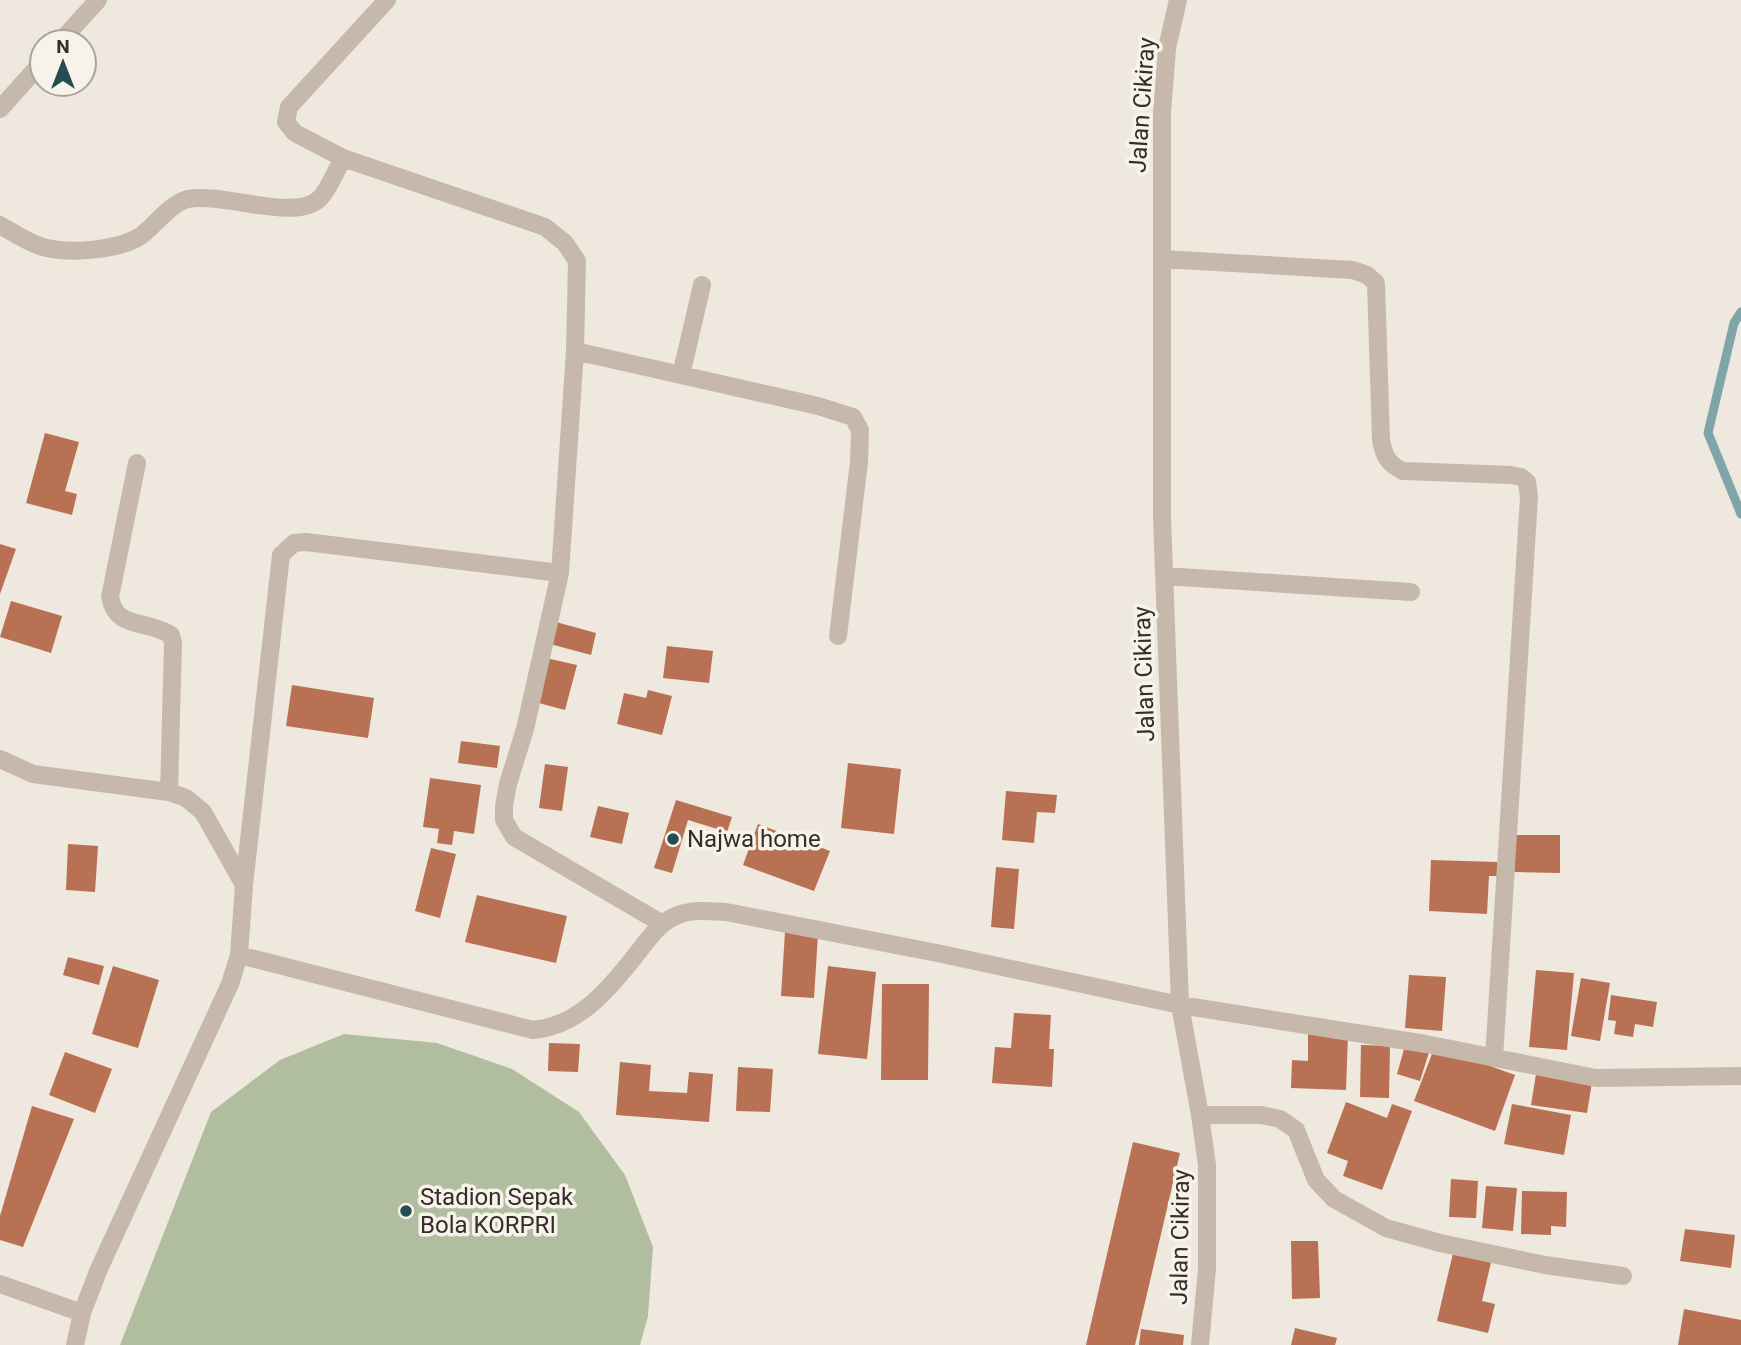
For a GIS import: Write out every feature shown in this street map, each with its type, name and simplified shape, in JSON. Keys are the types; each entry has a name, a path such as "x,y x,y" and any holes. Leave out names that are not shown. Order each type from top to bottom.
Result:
{"street":[{"path":"72,28 97,0"},
{"path":"387,0 289,107 286,122 295,133 343,158 545,227 557,234 573,251 577,261 575,351 560,573 526,729 508,784 504,820 514,837 661,923"},
{"name":"Jalan Cikiray","path":"1178,0 1167,48 1163,84 1162,516 1180,1005 1207,1165 1207,1268 1200,1345"},
{"path":"0,110 28,78"},
{"path":"0,225 45,247 109,248 140,236 187,199 232,200 295,209 311,204 320,199 343,158"},
{"path":"1162,259 1353,270 1367,275 1376,283 1381,440 1390,465 1403,471 1511,475 1521,477 1527,482 1529,497 1494,1058"},
{"path":"681,375 702,285"},
{"path":"575,351 847,413 858,423 861,440 859,462 838,636"},
{"path":"137,463 110,597 113,610 121,618 161,629 171,635 173,643 169,792"},
{"path":"75,1345 82,1313 99,1269 230,984 239,956 244,886 281,555 294,543 306,542 560,573"},
{"path":"1164,576 1411,592"},
{"path":"0,759 33,774 169,792 186,798 203,813 244,886"},
{"path":"239,956 533,1030 563,1024 579,1015 617,979 661,923 681,913 726,912 937,953 1180,1005 1426,1044 1596,1078 1741,1076"},
{"path":"1200,1115 1261,1115 1280,1119 1296,1130 1316,1180 1334,1199 1386,1228 1440,1243 1545,1265 1623,1276"},
{"path":"0,1284 82,1313"}],"green space":[{"name":"Stadion Sepak Bola KORPRI","path":"344,1034 437,1043 512,1069 579,1112 625,1175 653,1247 648,1316 640,1345 120,1345 211,1112 280,1060"}],"building":[{"path":"45,433 79,442 65,491 77,494 72,515 26,503"},
{"path":"0,544 16,549 0,594"},
{"path":"11,601 62,616 51,653 0,637"},
{"path":"556,622 596,633 591,655 550,644"},
{"path":"667,646 713,651 709,683 663,678"},
{"path":"546,658 577,665 565,710 535,702"},
{"path":"292,685 374,698 368,738 286,726"},
{"path":"648,690 672,696 662,735 617,724 624,693 646,698"},
{"path":"461,741 500,746 497,768 458,763"},
{"path":"848,763 901,769 894,834 841,828"},
{"path":"545,764 568,767 562,811 539,808"},
{"path":"430,778 481,785 474,834 454,831 452,845 437,843 439,829 423,827"},
{"path":"1006,791 1057,795 1055,813 1037,812 1034,843 1002,840"},
{"name":"Najwa home","path":"676,800 732,817 727,832 688,820 672,873 654,868"},
{"path":"598,806 629,813 622,844 590,837"},
{"path":"758,824 830,851 814,891 743,865"},
{"path":"1514,835 1560,835 1560,873 1514,872"},
{"path":"68,844 98,846 95,892 66,890"},
{"path":"431,848 456,854 440,918 415,911"},
{"path":"1431,860 1497,862 1497,876 1489,876 1487,914 1429,911"},
{"path":"996,867 1019,869 1014,929 991,927"},
{"path":"477,895 567,916 556,963 465,942"},
{"path":"785,932 818,934 814,998 781,996"},
{"path":"68,957 104,966 99,985 63,975"},
{"path":"113,966 159,980 138,1048 92,1034"},
{"path":"828,966 876,972 867,1059 818,1054"},
{"path":"1536,970 1574,973 1567,1050 1529,1047"},
{"path":"1409,975 1446,977 1442,1031 1405,1028"},
{"path":"1581,978 1610,983 1600,1041 1571,1036"},
{"path":"882,984 929,984 928,1080 881,1080"},
{"path":"1611,995 1657,1002 1653,1027 1635,1024 1633,1037 1614,1034 1616,1021 1608,1020"},
{"path":"1014,1013 1051,1015 1049,1049 1054,1049 1052,1087 992,1083 995,1047 1011,1048"},
{"path":"1308,1034 1348,1035 1346,1090 1291,1088 1292,1060 1308,1061"},
{"path":"1406,1042 1430,1049 1420,1081 1397,1074"},
{"path":"549,1043 580,1044 578,1072 548,1071"},
{"path":"1361,1045 1390,1046 1389,1098 1360,1097"},
{"path":"1435,1046 1515,1075 1495,1131 1414,1101"},
{"path":"65,1052 112,1069 95,1113 49,1095"},
{"path":"620,1062 651,1065 649,1091 687,1093 689,1072 713,1074 709,1122 616,1115"},
{"path":"738,1067 773,1069 770,1112 736,1111"},
{"path":"1536,1074 1592,1082 1587,1113 1531,1105"},
{"path":"1346,1102 1387,1118 1392,1104 1412,1111 1382,1190 1343,1176 1348,1161 1327,1153"},
{"path":"1512,1104 1571,1115 1564,1155 1504,1144"},
{"path":"32,1106 74,1119 23,1247 0,1240 0,1216"},
{"path":"1133,1142 1180,1153 1135,1345 1086,1345"},
{"path":"1451,1179 1478,1181 1476,1218 1449,1217"},
{"path":"1486,1186 1517,1188 1513,1231 1482,1228"},
{"path":"1522,1191 1567,1192 1566,1227 1551,1226 1551,1235 1521,1234"},
{"path":"1685,1229 1735,1235 1731,1268 1680,1261"},
{"path":"1291,1241 1318,1241 1320,1298 1292,1299"},
{"path":"1454,1249 1492,1258 1482,1301 1495,1304 1488,1333 1437,1321"},
{"path":"1684,1309 1741,1320 1741,1345 1678,1345"},
{"path":"1295,1328 1337,1338 1335,1345 1291,1345"},
{"path":"1141,1329 1184,1335 1183,1345 1139,1345"}],"waterway":[{"path":"1741,312 1734,323 1708,433 1741,514"}],"place":[{"name":"Najwa home","path":"673,839"},
{"name":"Stadion Sepak Bola KORPRI","path":"406,1211"}]}
